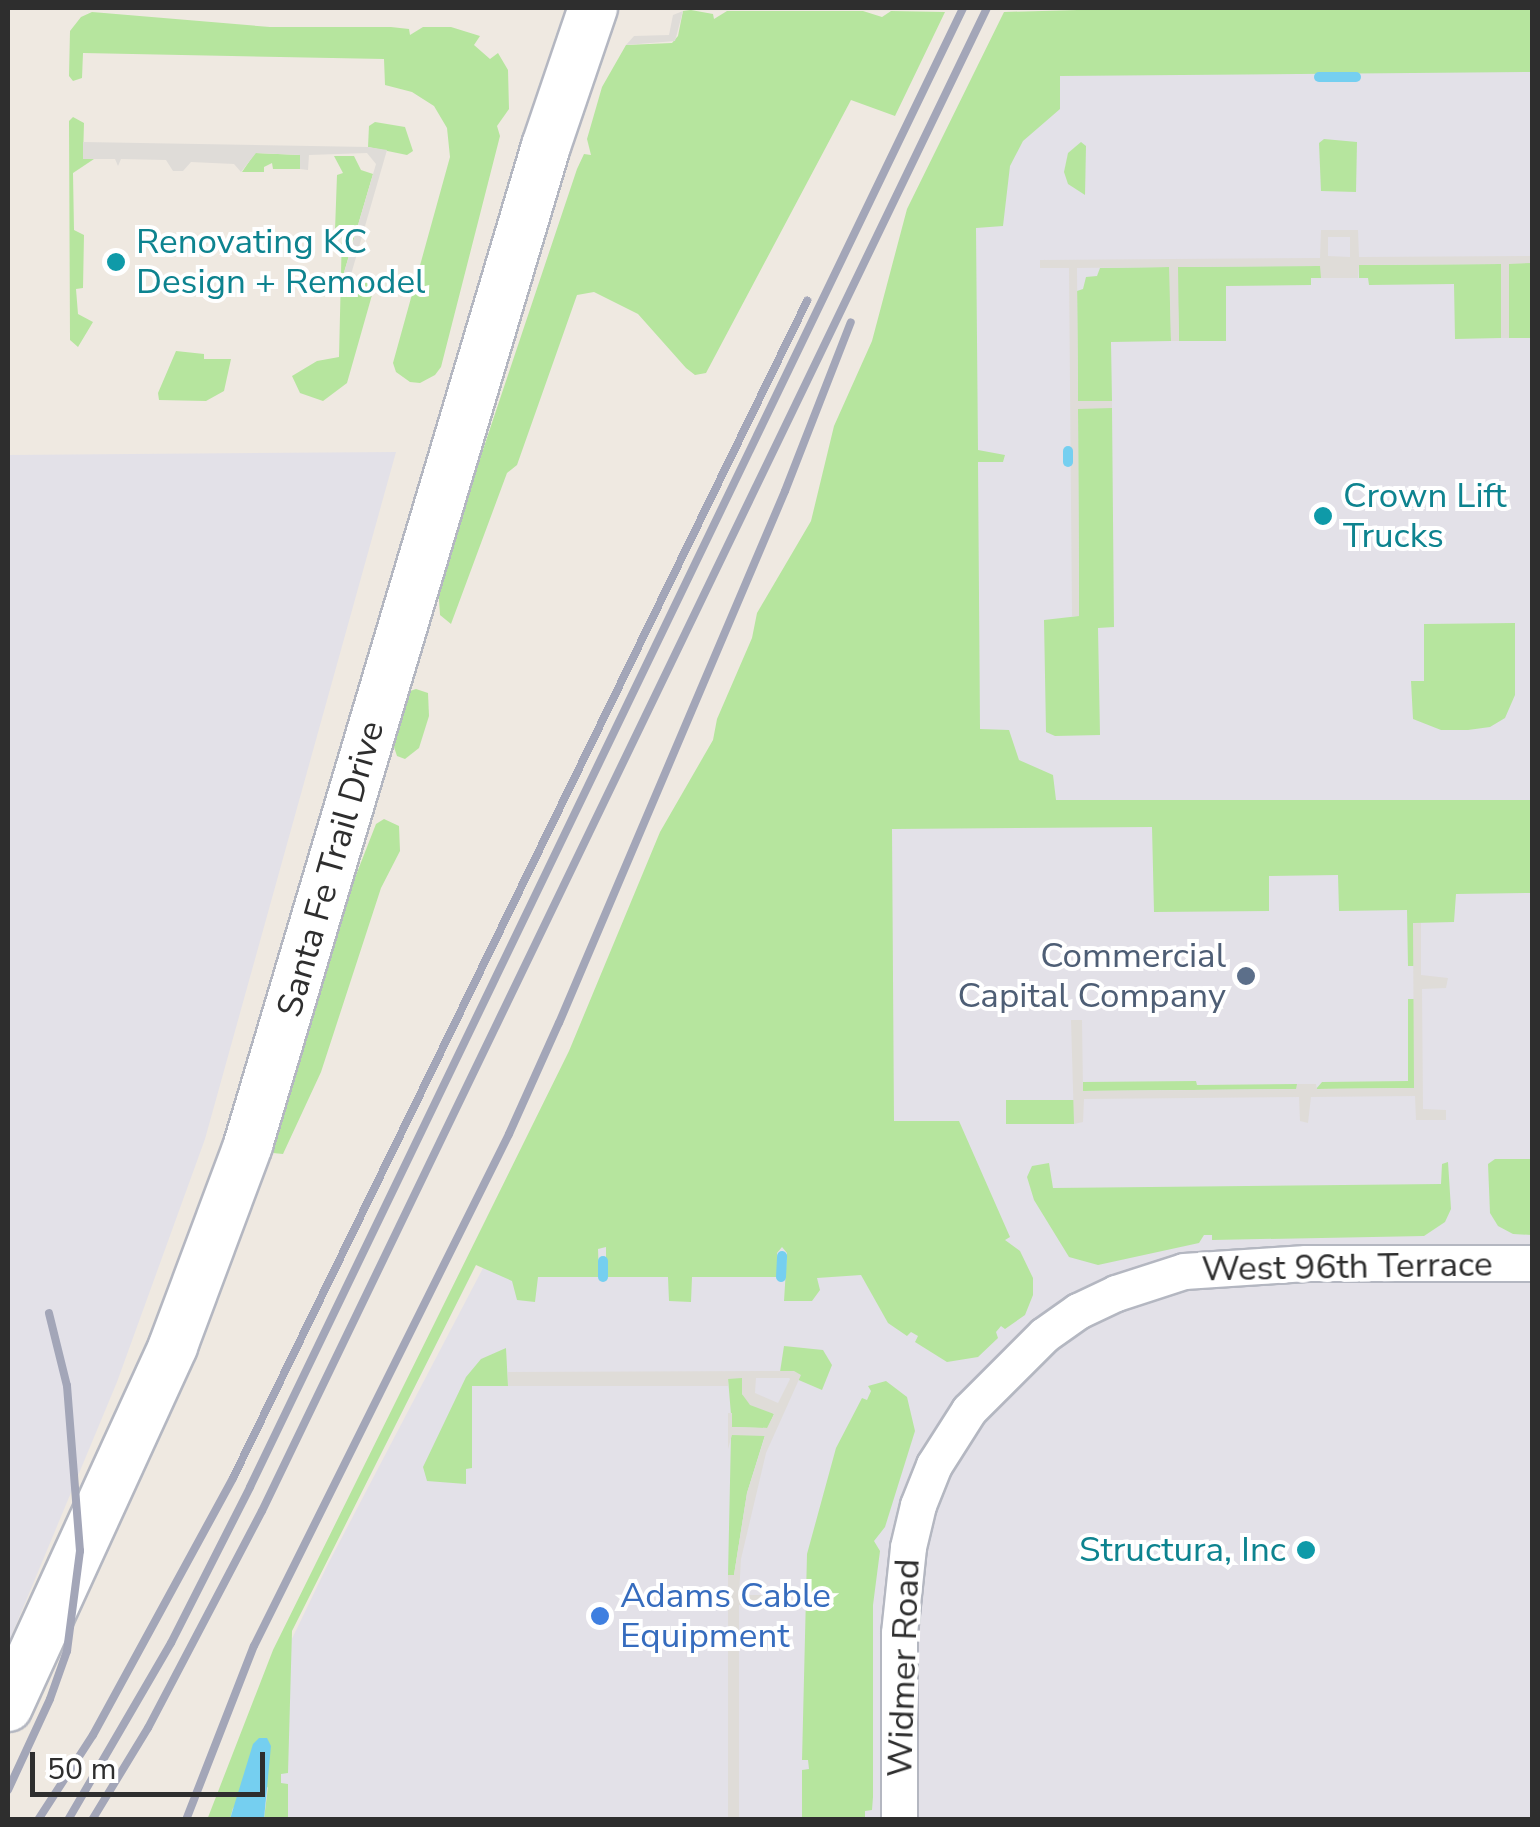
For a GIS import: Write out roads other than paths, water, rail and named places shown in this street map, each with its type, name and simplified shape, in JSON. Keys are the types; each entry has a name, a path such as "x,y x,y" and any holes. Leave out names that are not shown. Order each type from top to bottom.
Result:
{"main road":[{"name":"Santa Fe Trail Drive","path":"8,1708 173,1346 248,1144 546,146 593,8"}],"street":[{"name":"West 96th Terrace","path":"969,1410 1001,1374 1078,1311 1156,1278 1240,1266 1532,1263"},
{"name":"Widmer Road","path":"899,1820 899,1633 908,1547 934,1466 969,1410"}],"water":[{"path":"259,1738 267,1738 271,1746 264,1819 230,1819 253,1744"}],"waterway":[{"path":"1319,77 1356,77"},
{"path":"1068,451 1068,462"},
{"path":"781,1277 782,1256"},
{"path":"603,1261 603,1277"}],"railway":[{"path":"68,1820 171,1643 250,1487 963,8"},
{"path":"92,1820 148,1728 262,1511 987,8"},
{"path":"38,1820 93,1735 233,1478 807,301"},
{"path":"186,1820 254,1646 509,1134 559,1023 785,491 851,322"},
{"path":"8,1790 50,1699 67,1651 80,1551 67,1386 49,1313"}],"place":[{"name":"Renovating KC Design + Remodel","path":"116,262"},
{"name":"Crown Lift Trucks","path":"1323,516"},
{"name":"Commercial Capital Company","path":"1246,976"},
{"name":"Structura, Inc","path":"1306,1550"},
{"name":"Adams Cable Equipment","path":"600,1616"}]}
